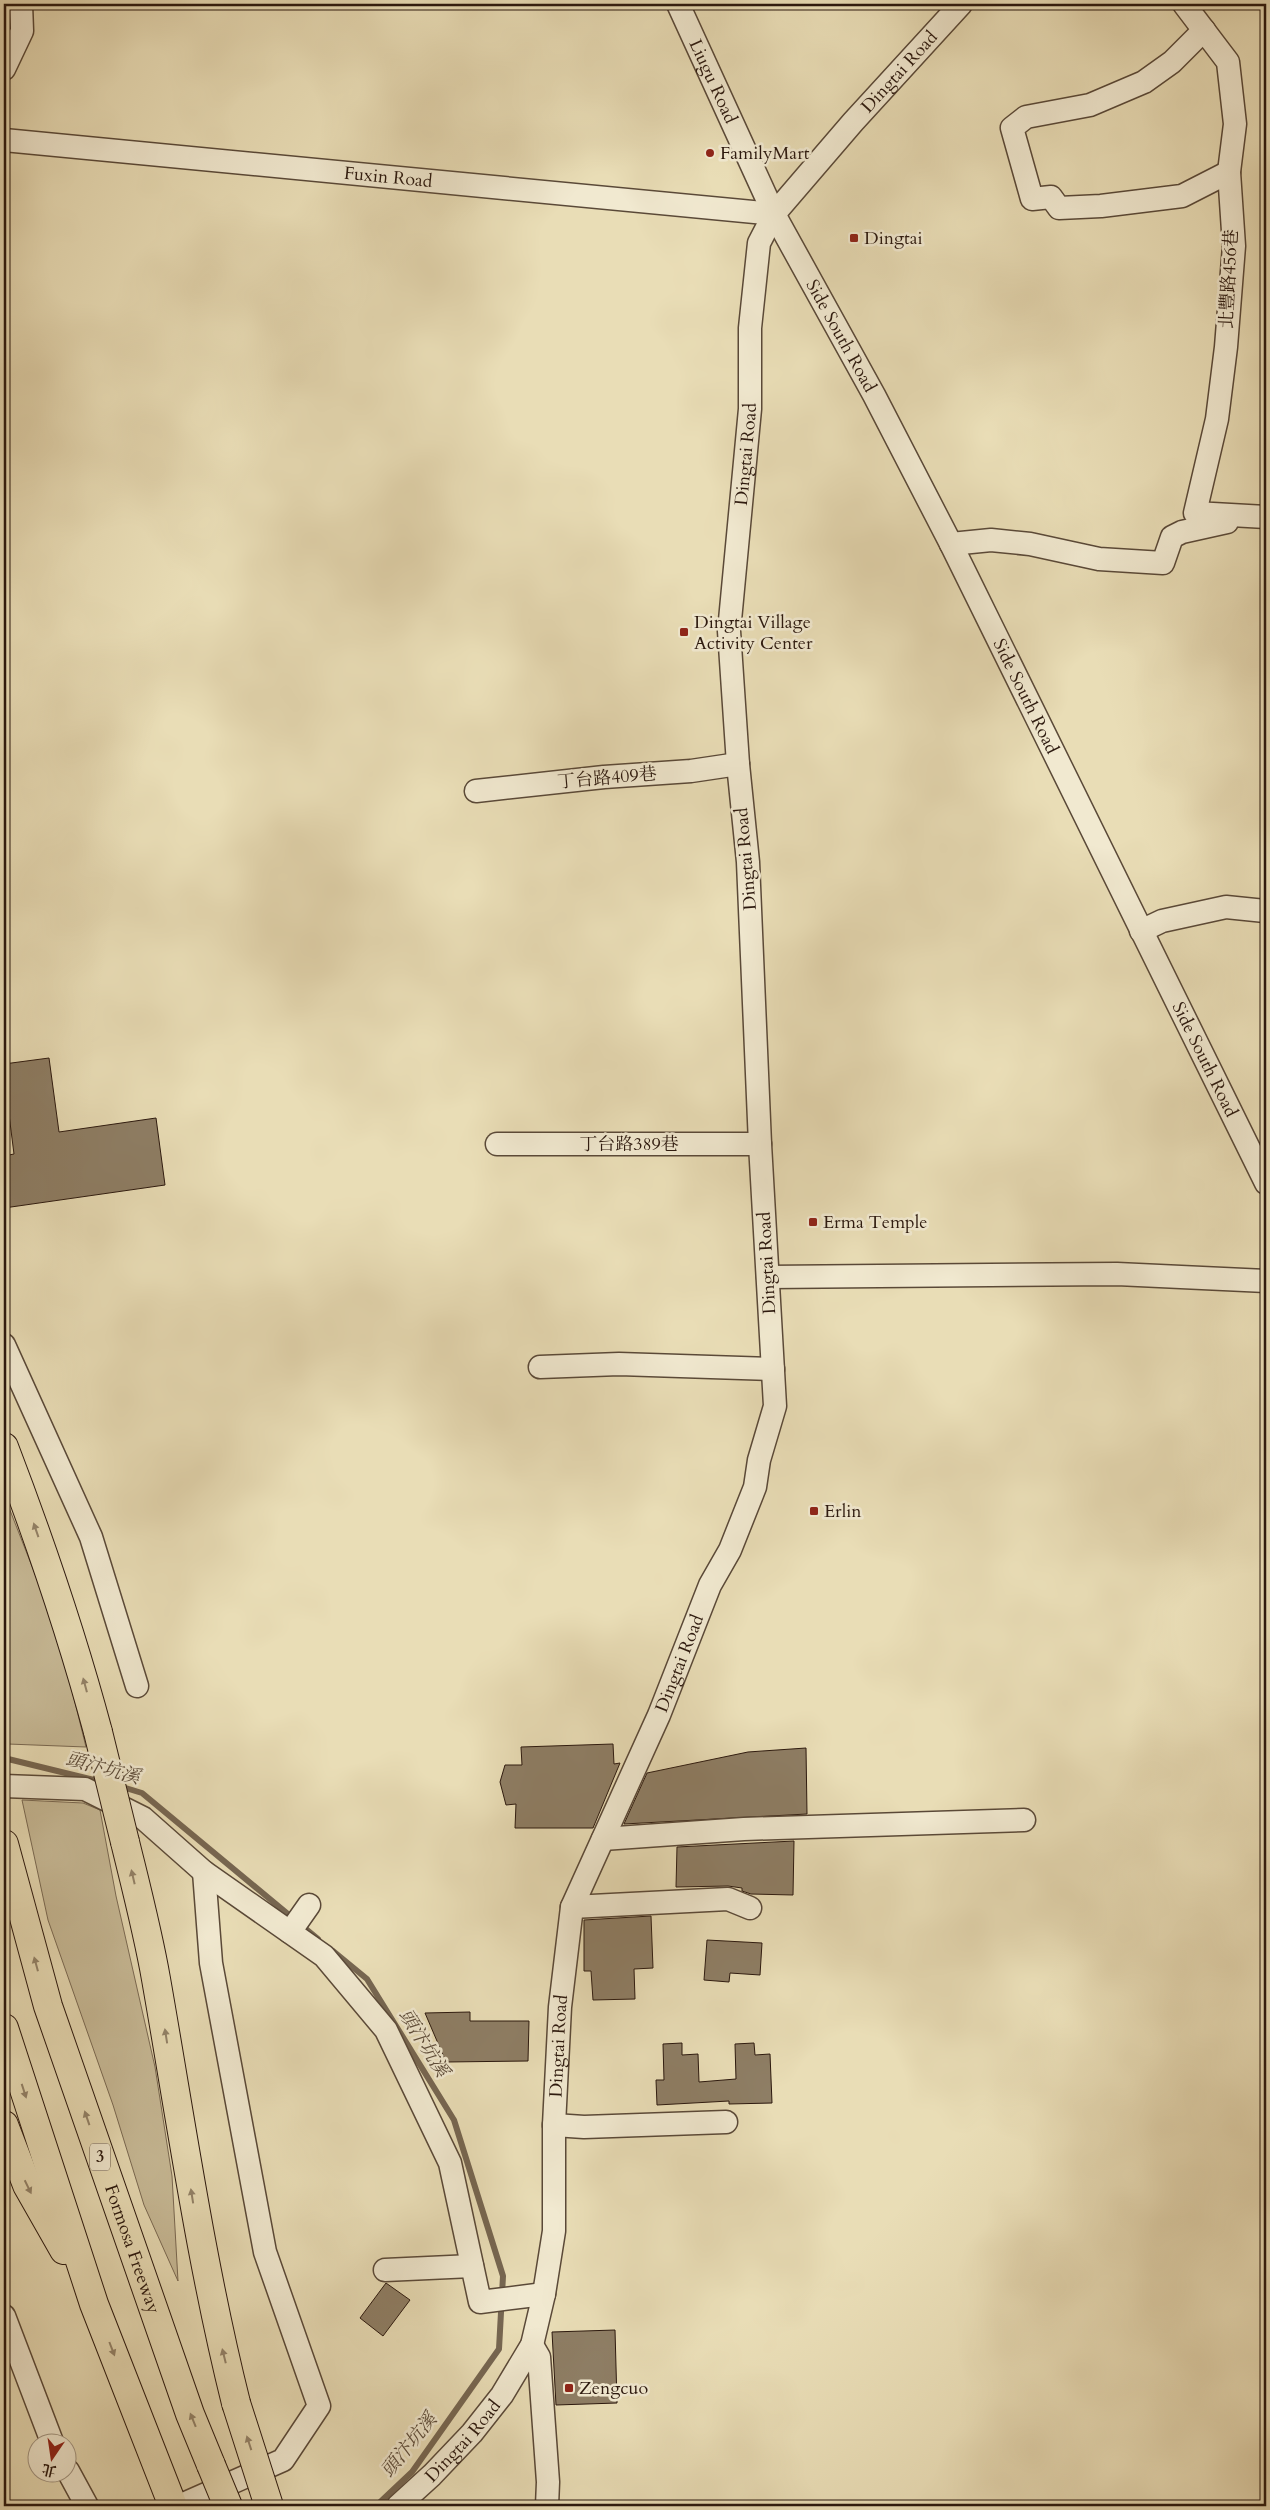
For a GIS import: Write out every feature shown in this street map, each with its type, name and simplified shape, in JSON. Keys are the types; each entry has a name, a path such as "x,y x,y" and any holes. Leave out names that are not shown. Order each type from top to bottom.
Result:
{"highway":[{"path":"4,1447 60,1600 98,1732 156,1976 198,2231 215,2320 236,2403 269,2506"},
{"name":"Formosa Freeway","path":"4,1844 48,2006 190,2414 228,2506"},
{"path":"4,2028 94,2304 172,2500"},
{"path":"4,2125 27,2185 94,2304"}],"street":[{"path":"4,69 22,31 21,4"},
{"name":"Liugu Road","path":"678,4 774,214"},
{"name":"Dingtai Road","path":"398,2506 472,2433 502,2394 532,2345 544,2294 554,2231 554,2125 560,2007 572,1907 659,1715 710,1585 730,1550 755,1488 759,1460 775,1406 760,1144 748,862 738,764 730,622 750,409 750,328 759,243 774,214 853,122 961,4"},
{"name":"北豐路456巷","path":"1184,4 1228,62 1235,124 1229,172 1234,246 1226,347 1217,419 1195,512 1257,518"},
{"path":"1204,30 1172,62 1144,82 1090,105 1026,117 1012,128 1032,198 1051,197 1059,208 1101,206 1182,196 1229,172"},
{"name":"Fuxin Road","path":"4,140 774,214"},
{"name":"Side South Road","path":"774,214 874,395 951,544 1266,1182"},
{"name":"北豐路456巷","path":"951,544 991,540 1030,544 1099,559 1163,563 1172,538 1182,532 1257,518"},
{"name":"丁台路409巷","path":"476,791 604,777 691,771 738,764"},
{"path":"1141,931 1162,921 1226,907 1265,911"},
{"name":"丁台路389巷","path":"497,1144 760,1144"},
{"path":"768,1277 1117,1274 1266,1281"},
{"path":"4,1345 91,1537 137,1686"},
{"path":"540,1367 619,1364 773,1369"},
{"path":"4,1786 85,1788 143,1818 204,1872 324,1956 386,2030 450,2163 480,2302 544,2294"},
{"path":"603,1839 744,1829 1024,1820"},
{"path":"172,2500 283,2460 319,2406 265,2252 210,1963 204,1872"},
{"path":"572,1907 728,1899 750,1908"},
{"path":"290,1932 309,1905"},
{"path":"554,2125 584,2127 726,2122"},
{"path":"385,2270 472,2266"},
{"path":"4,2316 48,2432"},
{"path":"532,2345 539,2357 548,2482 547,2506"},
{"path":"74,2482 87,2506"}],"shaded area":[{"path":"4,1495 57,1630 86,1747 8,1744 4,1728"},
{"path":"22,1800 83,1803 100,1810 116,1896 155,2067 172,2176 178,2281 144,2205 113,2105 48,1920"}],"building":[{"path":"49,1058 59,1132 156,1118 165,1185 4,1208 4,1156 14,1154 7,1099 4,1100 4,1064"},
{"path":"613,1744 614,1764 620,1763 593,1828 515,1828 516,1804 506,1805 500,1782 505,1765 522,1765 521,1747"},
{"path":"806,1748 807,1814 624,1824 647,1773 748,1752"},
{"path":"794,1841 793,1895 751,1894 742,1891 742,1888 728,1886 676,1887 677,1847"},
{"path":"651,1916 653,1968 634,1969 635,1999 593,2000 591,1971 584,1971 584,1920"},
{"path":"707,1940 762,1943 760,1975 730,1973 729,1982 704,1980"},
{"path":"470,2012 470,2021 529,2021 528,2061 446,2062 425,2013"},
{"path":"682,2043 682,2055 698,2054 699,2082 736,2079 735,2044 754,2043 755,2055 770,2054 772,2103 729,2104 729,2101 657,2105 656,2080 664,2080 663,2044"},
{"path":"386,2283 410,2300 383,2336 360,2318"},
{"path":"615,2330 617,2403 556,2405 552,2332"}],"waterway":[{"name":"頭汴坑溪","path":"4,1758 102,1782"},
{"name":"頭汴坑溪","path":"119,1786 142,1793 318,1939"},
{"name":"頭汴坑溪","path":"333,1951 367,1979 454,2120 503,2276 499,2349 412,2472 376,2506"}],"place":[{"name":"FamilyMart","path":"710,153"},
{"name":"Dingtai","path":"854,238"},
{"name":"Dingtai Village Activity Center","path":"684,632"},
{"name":"Erma Temple","path":"813,1222"},
{"name":"Erlin","path":"814,1511"},
{"name":"Zengcuo","path":"569,2388"}]}
